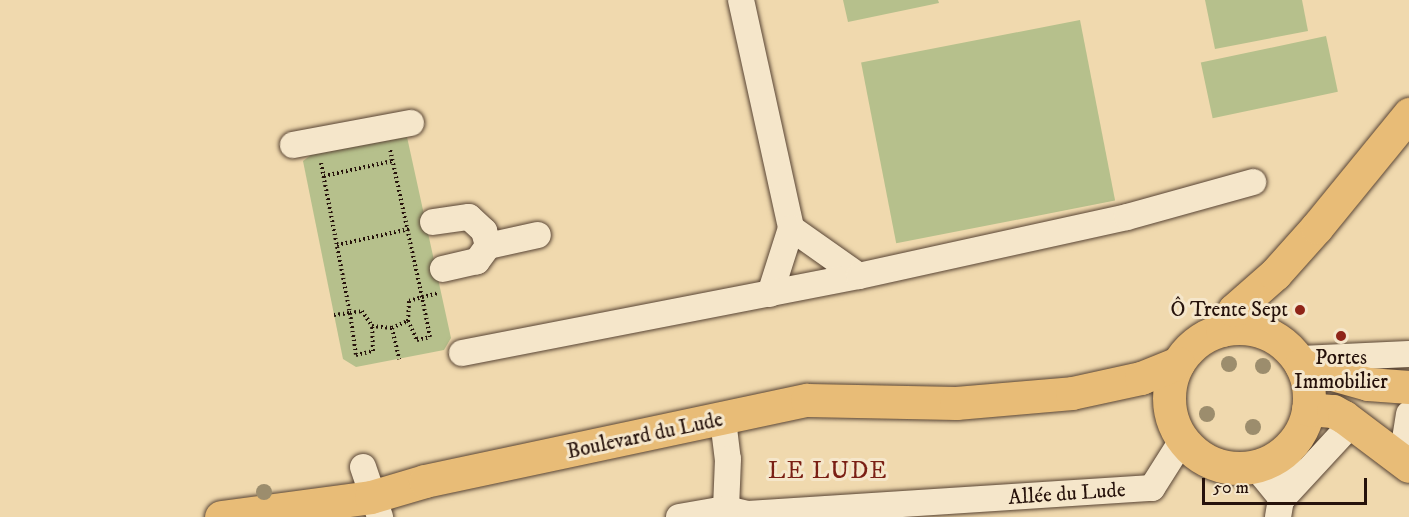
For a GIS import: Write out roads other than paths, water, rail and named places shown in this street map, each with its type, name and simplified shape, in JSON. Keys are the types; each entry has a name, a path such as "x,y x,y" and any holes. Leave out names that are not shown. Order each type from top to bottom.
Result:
{"main road":[{"path":"1222,330 1234,310 1275,274 1409,114"},
{"path":"1273,336 1270,321 1275,274"},
{"path":"1072,393 1141,378 1178,363 1204,337 1239,327 1273,336 1299,362 1368,384 1409,387"},
{"path":"1293,442 1308,407 1299,362"},
{"path":"1178,363 1169,393 1170,410 1183,439 1194,451 1223,466 1255,466 1293,442 1348,430 1408,454"},
{"path":"1308,407 1368,384"},
{"path":"1072,393 1138,400 1170,410"},
{"name":"Boulevard du Lude","path":"221,517 371,494 723,420 807,400 956,403 1072,393"},
{"path":"1308,407 1333,411 1348,430"}],"street":[{"path":"741,0 791,228 770,294"},
{"path":"293,145 411,123"},
{"path":"462,353 859,276 1127,217 1253,182"},
{"path":"433,222 469,217 484,231 488,246"},
{"path":"791,228 859,276"},
{"path":"442,281 477,261 488,246 538,235"},
{"path":"1299,362 1409,354"},
{"path":"1408,454 1409,414"},
{"path":"723,420 728,459 726,509"},
{"path":"1280,508 1348,430"},
{"name":"Allée du Lude","path":"679,517 726,509 748,514 999,508 1152,488 1183,439"},
{"path":"1280,508 1293,442"},
{"path":"1255,466 1280,508"}],"place":[{"name":"Ô Trente Sept","path":"1300,310"},
{"name":"Portes Immobilier","path":"1341,336"}],"district":[{"name":"LE LUDE","path":"828,472"}]}
